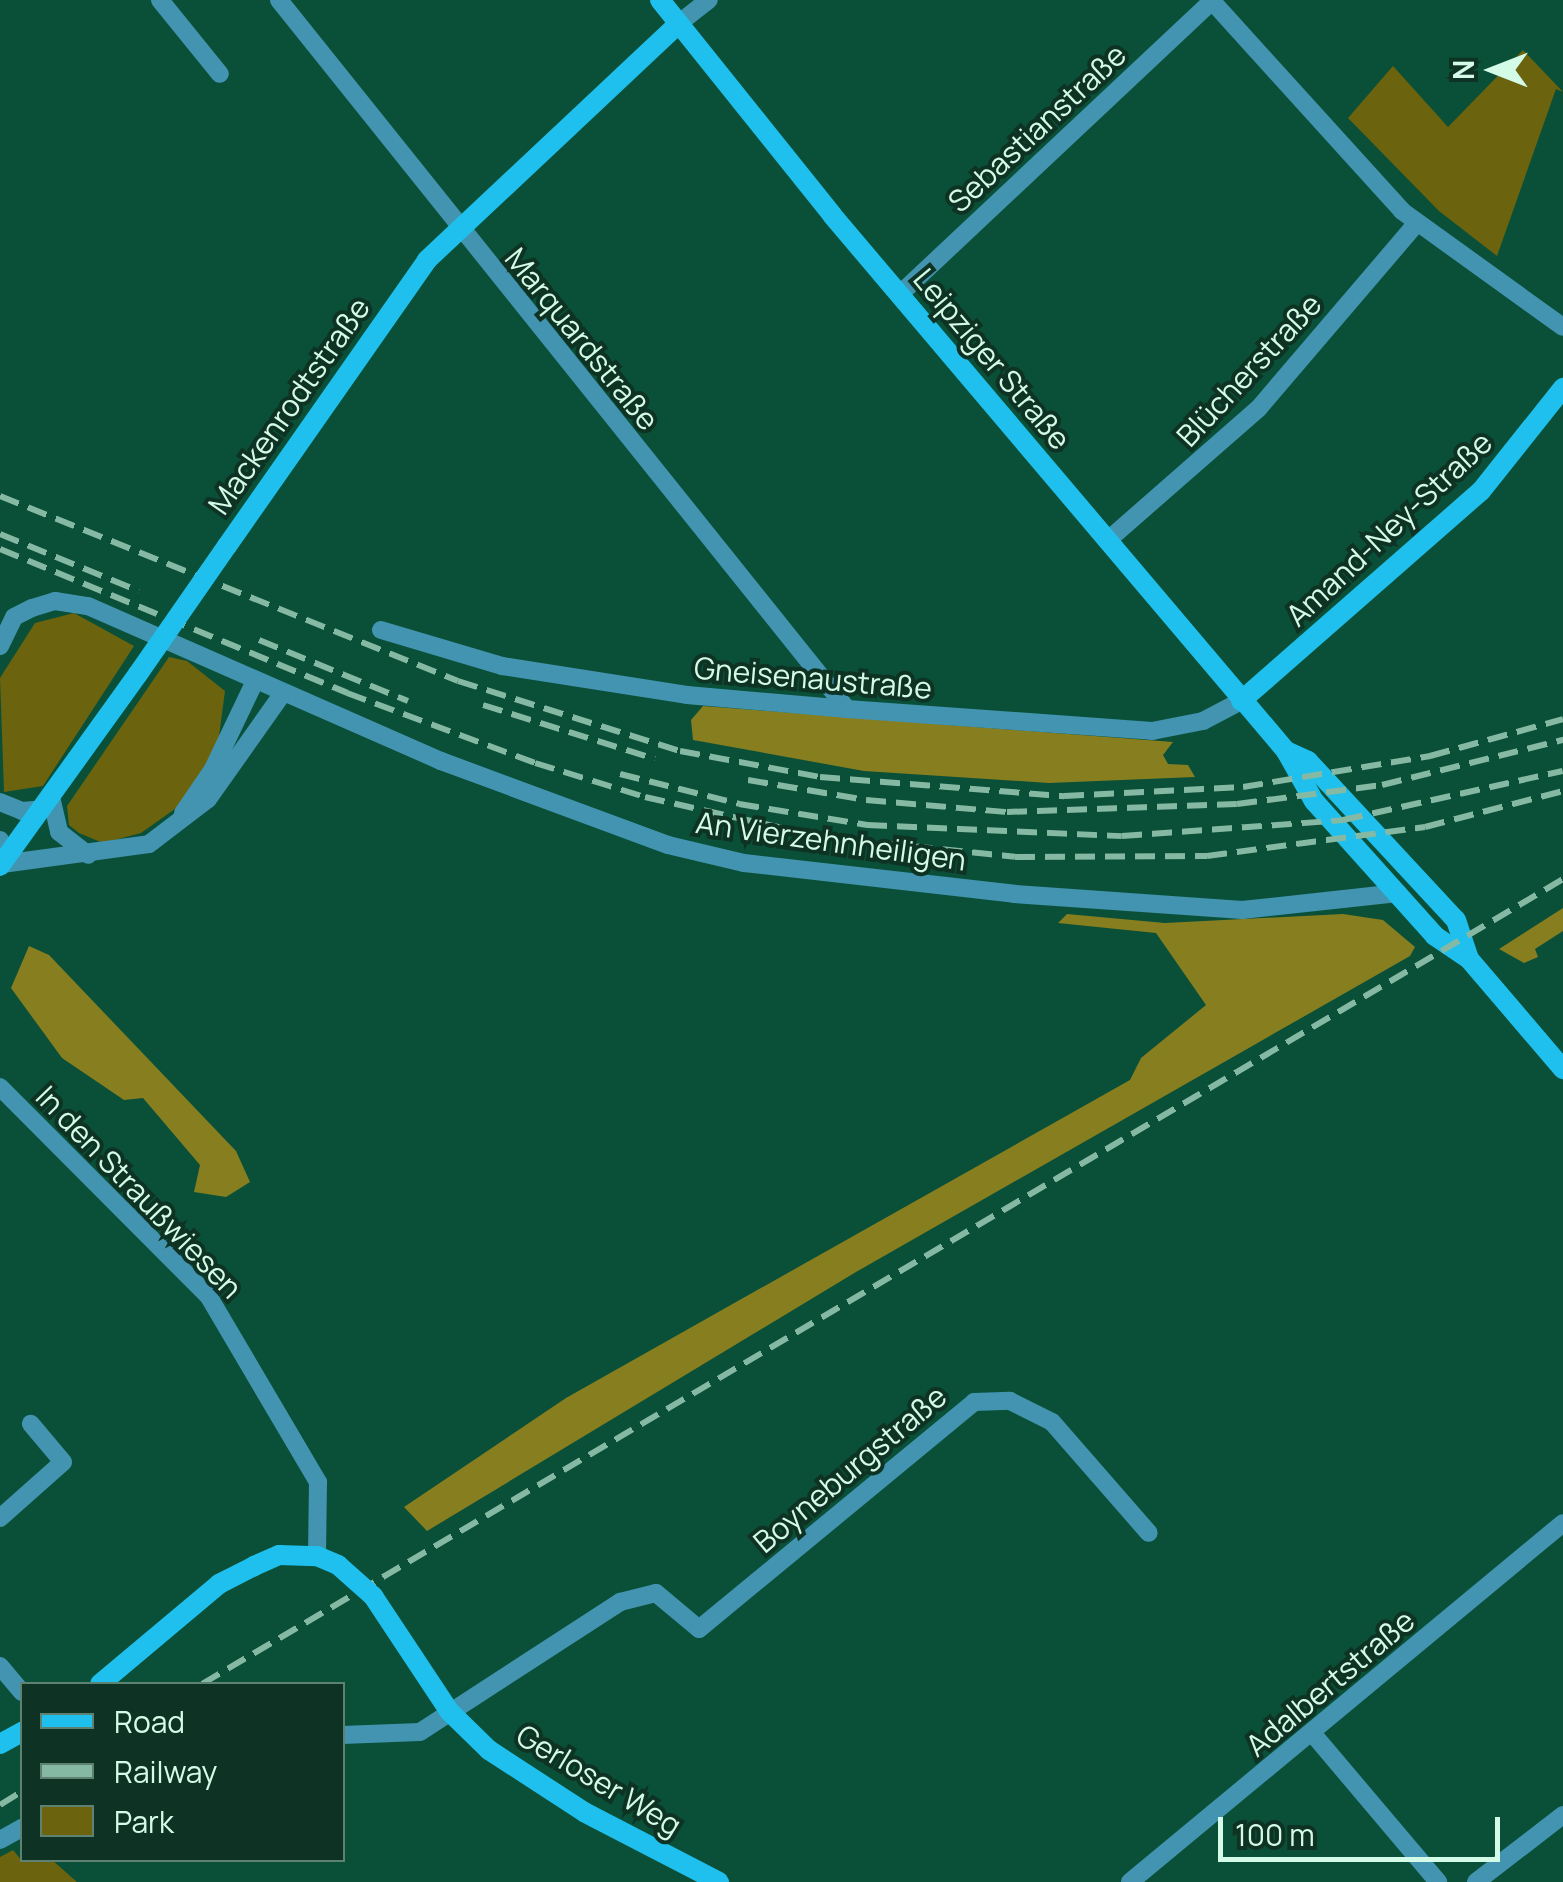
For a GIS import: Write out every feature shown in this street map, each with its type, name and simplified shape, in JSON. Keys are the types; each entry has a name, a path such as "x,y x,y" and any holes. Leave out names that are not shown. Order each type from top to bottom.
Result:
{"street":[{"path":"160,0 220,74"},
{"name":"Marquardstraße","path":"279,0 462,222 477,250 848,710"},
{"name":"Leipziger Straße","path":"660,0 900,295 1286,750 1314,801 1435,936 1469,959 1563,1068"},
{"path":"678,24 709,0"},
{"path":"1212,0 1417,223 1563,327"},
{"name":"Sebastianstraße","path":"900,295 1212,0"},
{"name":"Mackenrodtstraße","path":"1,865 49,805 424,264 462,222 678,24"},
{"name":"Blücherstraße","path":"1107,541 1258,409 1417,223"},
{"name":"Amand-Ney-Straße","path":"1241,701 1481,492 1563,388"},
{"name":"An Vierzehnheiligen","path":"0,646 14,617 70,602 283,693 604,822 744,863 1191,908 1303,908 1398,893"},
{"name":"Gneisenaustraße","path":"381,630 502,666 687,695 848,710 1152,732 1203,721 1241,701"},
{"path":"174,826 213,769 255,681"},
{"path":"0,840 1,865 89,856 149,844 208,799 283,693"},
{"name":"Leipziger Straße","path":"1286,750 1308,761 1456,920 1469,959"},
{"path":"0,802 22,811 49,805 59,832 89,856"},
{"name":"In den Straußwiesen","path":"0,1087 208,1297 318,1482 317,1556"},
{"name":"Boyneburgstraße","path":"345,1736 420,1732 620,1602 656,1593 699,1629 958,1412 985,1400 1022,1405 1052,1422 1150,1533"},
{"path":"0,1518 63,1462 31,1424"},
{"name":"Adalbertstraße","path":"1130,1882 1563,1523"},
{"name":"Gerloser Weg","path":"102,1682 219,1584 279,1555 317,1556 338,1565 373,1596 450,1711 520,1772 719,1882"},
{"path":"675,1609 690,1596"},
{"path":"0,1666 20,1690"},
{"path":"1313,1734 1438,1882"},
{"path":"1476,1882 1563,1815"}],"green space":[{"path":"1523,50 1563,92 1556,89 1497,256 1439,211 1348,118 1393,66 1448,127"},
{"path":"74,613 134,646 43,786 4,792 0,678 35,623"},
{"path":"169,657 187,661 225,691 218,744 182,804 141,833 103,843 79,833 69,825 67,806"},
{"path":"13,1850 20,1862 54,1862 77,1882 0,1882 0,1857"}],"shaded area":[{"path":"703,706 1173,742 1163,755 1168,764 1188,765 1195,777 1049,783 864,771 693,740 691,720"},
{"path":"1563,908 1563,931 1535,949 1538,957 1524,963 1499,949"},
{"path":"1067,914 1165,923 1343,914 1383,920 1415,947 1410,956 856,1272 427,1531 404,1507 566,1398 1130,1080 1141,1058 1206,1005 1156,933 1058,923"},
{"path":"29,946 49,955 236,1151 250,1182 226,1197 194,1192 200,1165 143,1098 124,1100 62,1058 11,988"}],"railway":[{"path":"0,496 458,681 680,751 820,777 1064,796 1243,787 1430,756 1563,719"},
{"path":"0,534 139,591"},
{"path":"0,549 347,693 535,763 645,797 823,837 1015,857 1207,856 1425,827 1563,791"},
{"path":"259,640 408,701"},
{"path":"483,705 655,759"},
{"path":"748,780 866,800 1007,812 1237,804 1382,785 1563,740"},
{"path":"620,774 739,804 867,825 1122,836 1343,820 1563,771"},
{"path":"205,1682 1563,879"},
{"path":"0,1805 20,1792"}]}
